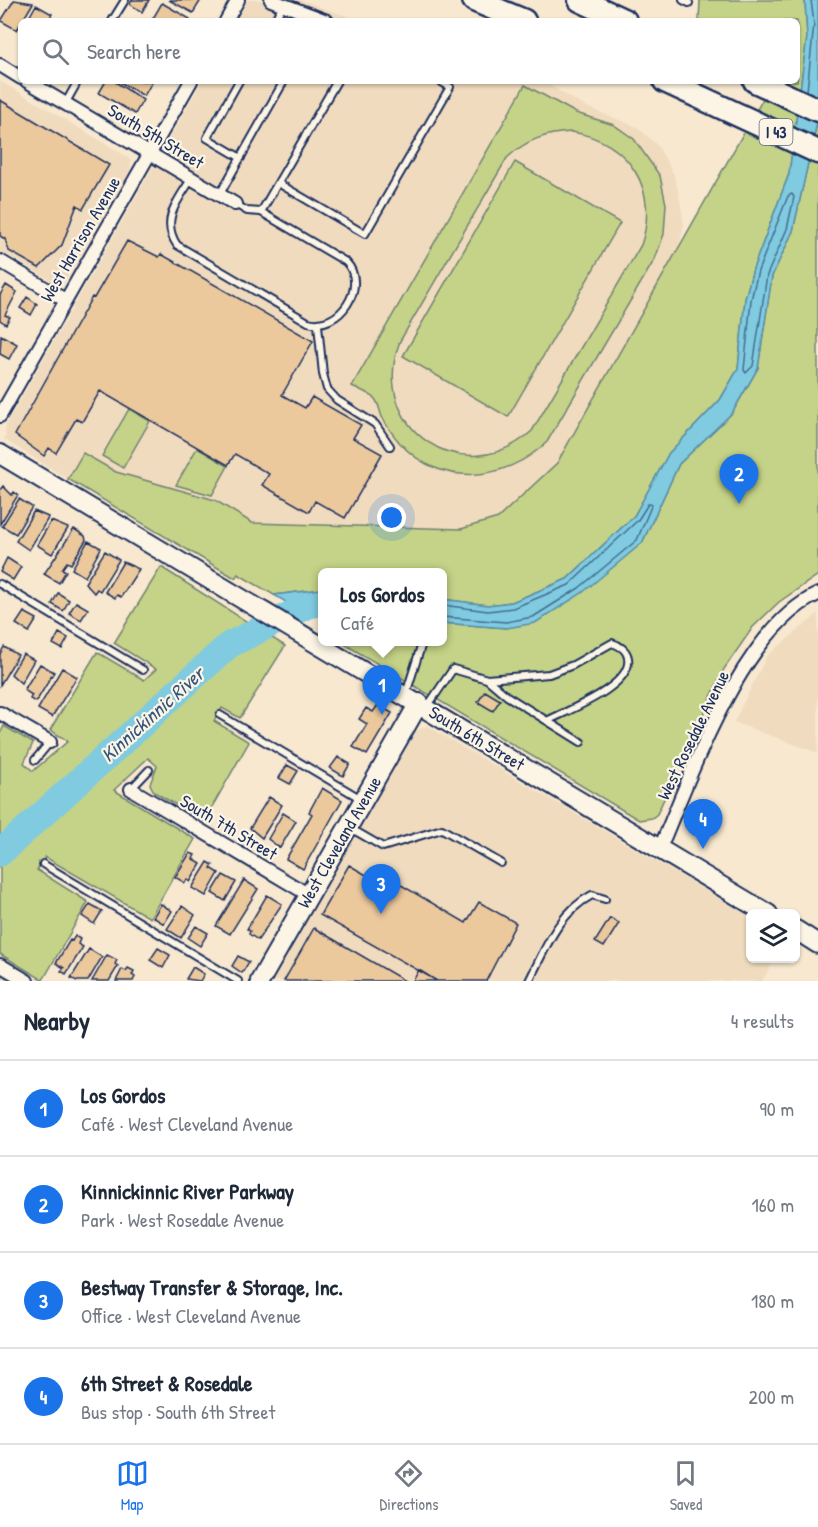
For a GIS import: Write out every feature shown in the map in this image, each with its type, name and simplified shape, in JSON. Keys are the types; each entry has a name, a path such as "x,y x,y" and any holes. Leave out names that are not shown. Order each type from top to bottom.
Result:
{"highway":[{"path":"474,0 517,18"},
{"path":"580,0 619,18"},
{"name":"I 43","path":"671,84 818,152"},
{"name":"I 43","path":"762,84 818,110"}],"street":[{"path":"228,18 238,0"},
{"path":"277,2 317,18"},
{"path":"0,65 18,76"},
{"name":"South 5th Street","path":"32,84 235,204"},
{"name":"West Harrison Avenue","path":"0,416 189,84"},
{"path":"0,261 65,300"},
{"name":"South 6th Street","path":"0,454 318,643"},
{"name":"West Rosedale Avenue","path":"660,848 717,718 754,654 777,623 804,600 818,594"},
{"name":"South 6th Street","path":"323,646 760,909"},
{"name":"West Cleveland Avenue","path":"260,981 417,702"},
{"path":"0,713 50,742"},
{"name":"South 7th Street","path":"131,789 309,895"},
{"path":"800,933 818,944"},
{"path":"0,965 27,981"}],"lane":[{"path":"114,18 124,0"},
{"path":"274,18 277,2"},
{"path":"64,104 76,84"},
{"path":"237,84 207,138 241,158"},
{"path":"220,195 282,84"},
{"path":"261,212 335,84"},
{"path":"278,183 365,234 450,87 445,84"},
{"path":"192,178 169,218 171,236 177,245 308,322 318,325 338,317 354,289 356,278 353,269 346,262 261,212 247,212 235,204"},
{"path":"318,325 322,374 327,389 337,400 375,424 390,446"},
{"path":"0,584 143,670"},
{"path":"417,702 453,669 487,679 549,674 573,665 612,643 625,651 628,658 627,667 616,685 547,721"},
{"path":"417,702 422,646"},
{"path":"487,679 507,696 581,742"},
{"path":"220,715 363,800"},
{"path":"35,760 50,742"},
{"path":"131,789 149,770"},
{"path":"348,827 383,847 442,829 501,863"},
{"path":"43,864 238,981"},
{"path":"529,981 562,920 576,903 592,895 605,899"}],"shaded area":[{"path":"248,0 300,0 352,18 238,18"},
{"path":"0,81 131,161 130,170 61,284 55,283 0,251"},
{"path":"200,84 548,84 584,106 637,127 658,146 673,173 684,225 678,250 557,463 498,518 461,529 252,523 215,500 116,472 83,453 68,479 5,440 6,425"},
{"path":"818,614 818,753 734,722 767,656"},
{"path":"427,726 746,915 746,963 773,963 762,981 273,981 416,731"}],"green space":[{"path":"700,0 805,0 807,37 789,174 753,269 745,299 738,369 720,400 669,453 634,516 567,579 512,602 488,605 447,600 447,568 318,568 318,590 274,595 238,574 235,578 68,479 83,453 116,472 215,500 252,523 461,529 498,518 557,463 771,84 800,84 800,18 699,18"},
{"path":"525,85 576,113 614,125 634,139 660,176 666,204 664,234 655,259 547,442 531,455 493,472 454,473 434,468 416,458 400,443 384,421 375,399 352,386","holes":["572,132 592,137 610,146 624,157 635,171 643,187 646,225 641,245 532,431 505,449 478,455 451,453 428,442 409,424 397,400 393,372 400,341 507,158 522,146 545,136"]},
{"path":"818,118 818,575 779,602 753,627 724,669 657,814 652,818 639,820 348,646 447,646 447,623 507,628 642,543 679,464 732,413 758,368 772,276 793,231"},
{"path":"515,162 620,223 508,417 403,356"},
{"path":"129,409 150,421 123,468 102,456"},
{"path":"197,448 228,466 212,495 176,485"},
{"path":"161,567 285,646 240,718 222,708 214,721 249,742 204,821 154,792 150,784 157,766 148,758 114,790 195,839 150,918 45,857 37,870 88,902 43,980 0,954 0,734 4,726 33,743 24,763 33,771 68,741 50,730 97,652 144,680 156,669 114,643"}],"water":[{"path":"805,0 818,0 818,118 793,231 772,276 758,368 732,413 679,464 642,543 582,593 535,623 507,628 447,623 447,600 488,605 512,602 567,579 634,516 669,453 720,400 738,369 745,299 753,269 789,174 807,37"},
{"path":"318,590 318,612 308,615 274,595"}],"building":[{"path":"14,0 33,3 24,18 18,18 17,30 1,21"},
{"path":"132,0 149,0 142,12 130,4"},
{"path":"169,0 201,0 193,13"},
{"path":"162,3 188,18 153,18"},
{"path":"36,5 52,14 50,18 29,18"},
{"path":"104,84 119,84 143,100 135,114 99,93"},
{"path":"123,84 151,84 144,96"},
{"path":"0,100 109,165 83,209 77,205 62,245 39,268 9,251 5,239 0,236"},
{"path":"127,241 159,257 161,254 313,341 282,395 305,408 312,397 361,425 353,438 382,454 345,518 315,501 309,512 262,485 269,474 235,454 228,465 100,391 82,422 76,419 56,453 49,448 44,456 15,435 92,297 94,298"},
{"path":"6,285 17,292 5,315 10,317 6,324 0,320 0,295"},
{"path":"27,297 37,304 31,315 20,308"},
{"path":"1,335 17,344 9,359 0,354"},
{"path":"3,486 12,495 14,492 18,495 0,524 0,490"},
{"path":"19,499 32,507 16,534 2,526"},
{"path":"34,511 48,517 29,550 16,541"},
{"path":"51,521 68,528 52,554 37,545"},
{"path":"74,529 85,536 86,540 71,564 67,562 62,569 66,571 59,583 44,574"},
{"path":"88,541 101,548 85,577 72,569"},
{"path":"105,551 119,560 100,591 97,589 94,593 85,583"},
{"path":"7,558 21,567 13,580 0,572"},
{"path":"123,562 139,569 121,597 117,595 115,598 105,592"},
{"path":"58,593 69,600 63,611 52,604"},
{"path":"76,602 88,609 81,620 69,613"},
{"path":"24,612 37,619 29,632 16,624"},
{"path":"59,633 68,638 62,649 53,644"},
{"path":"4,647 18,655 0,685 0,654"},
{"path":"23,654 34,660 21,683 11,674"},
{"path":"40,664 54,672 36,702 30,699 32,695 24,690"},
{"path":"62,668 77,677 52,717 38,709"},
{"path":"485,691 500,700 493,711 478,702"},
{"path":"378,705 392,713 367,755 353,747 367,724 359,719 366,708 373,712"},
{"path":"338,757 350,764 343,776 330,768"},
{"path":"287,765 298,771 290,784 279,778"},
{"path":"322,788 342,800 303,869 286,859 312,814 309,812"},
{"path":"269,797 282,805 262,838 250,828"},
{"path":"283,813 296,821 280,848 268,839"},
{"path":"190,853 195,855 193,859 201,864 190,882 187,879 185,883 175,877"},
{"path":"208,862 213,865 211,868 219,873 206,896 192,888"},
{"path":"349,865 387,887 391,879 466,923 479,902 516,923 486,981 437,981 320,915"},
{"path":"223,875 236,882 225,901 212,893"},
{"path":"244,880 258,889 230,934 216,926"},
{"path":"267,895 282,904 258,940 249,934 250,931 247,929"},
{"path":"90,904 102,911 94,924 82,916"},
{"path":"161,904 172,911 164,924 153,917"},
{"path":"182,906 195,915 181,938 167,929"},
{"path":"610,918 619,923 604,947 595,942"},
{"path":"196,926 208,933 200,946 188,938"},
{"path":"314,928 405,981 284,981"},
{"path":"75,936 80,939 78,944 83,947 66,974 61,971 64,968 56,963"},
{"path":"158,948 170,955 163,968 150,960"},
{"path":"89,949 102,957 88,981 77,981 71,978"},
{"path":"107,955 117,960 115,964 118,966 109,981 92,981"},
{"path":"238,956 249,962 242,973 232,966"},
{"path":"193,967 204,974 200,981 186,979"},
{"path":"128,968 134,971 133,981 116,981 122,969 126,971"},
{"path":"419,970 437,981 413,981"}],"waterway":[{"name":"Kinnickinnic River","path":"0,853 229,645 309,605 318,604"}],"place":[{"name":"Kinnickinnic River Parkway","path":"739,504"},
{"name":"Los Gordos","path":"382,715"},
{"name":"6th Street & Rosedale","path":"703,849"},
{"name":"Bestway Transfer & Storage, Inc.","path":"381,914"}]}
